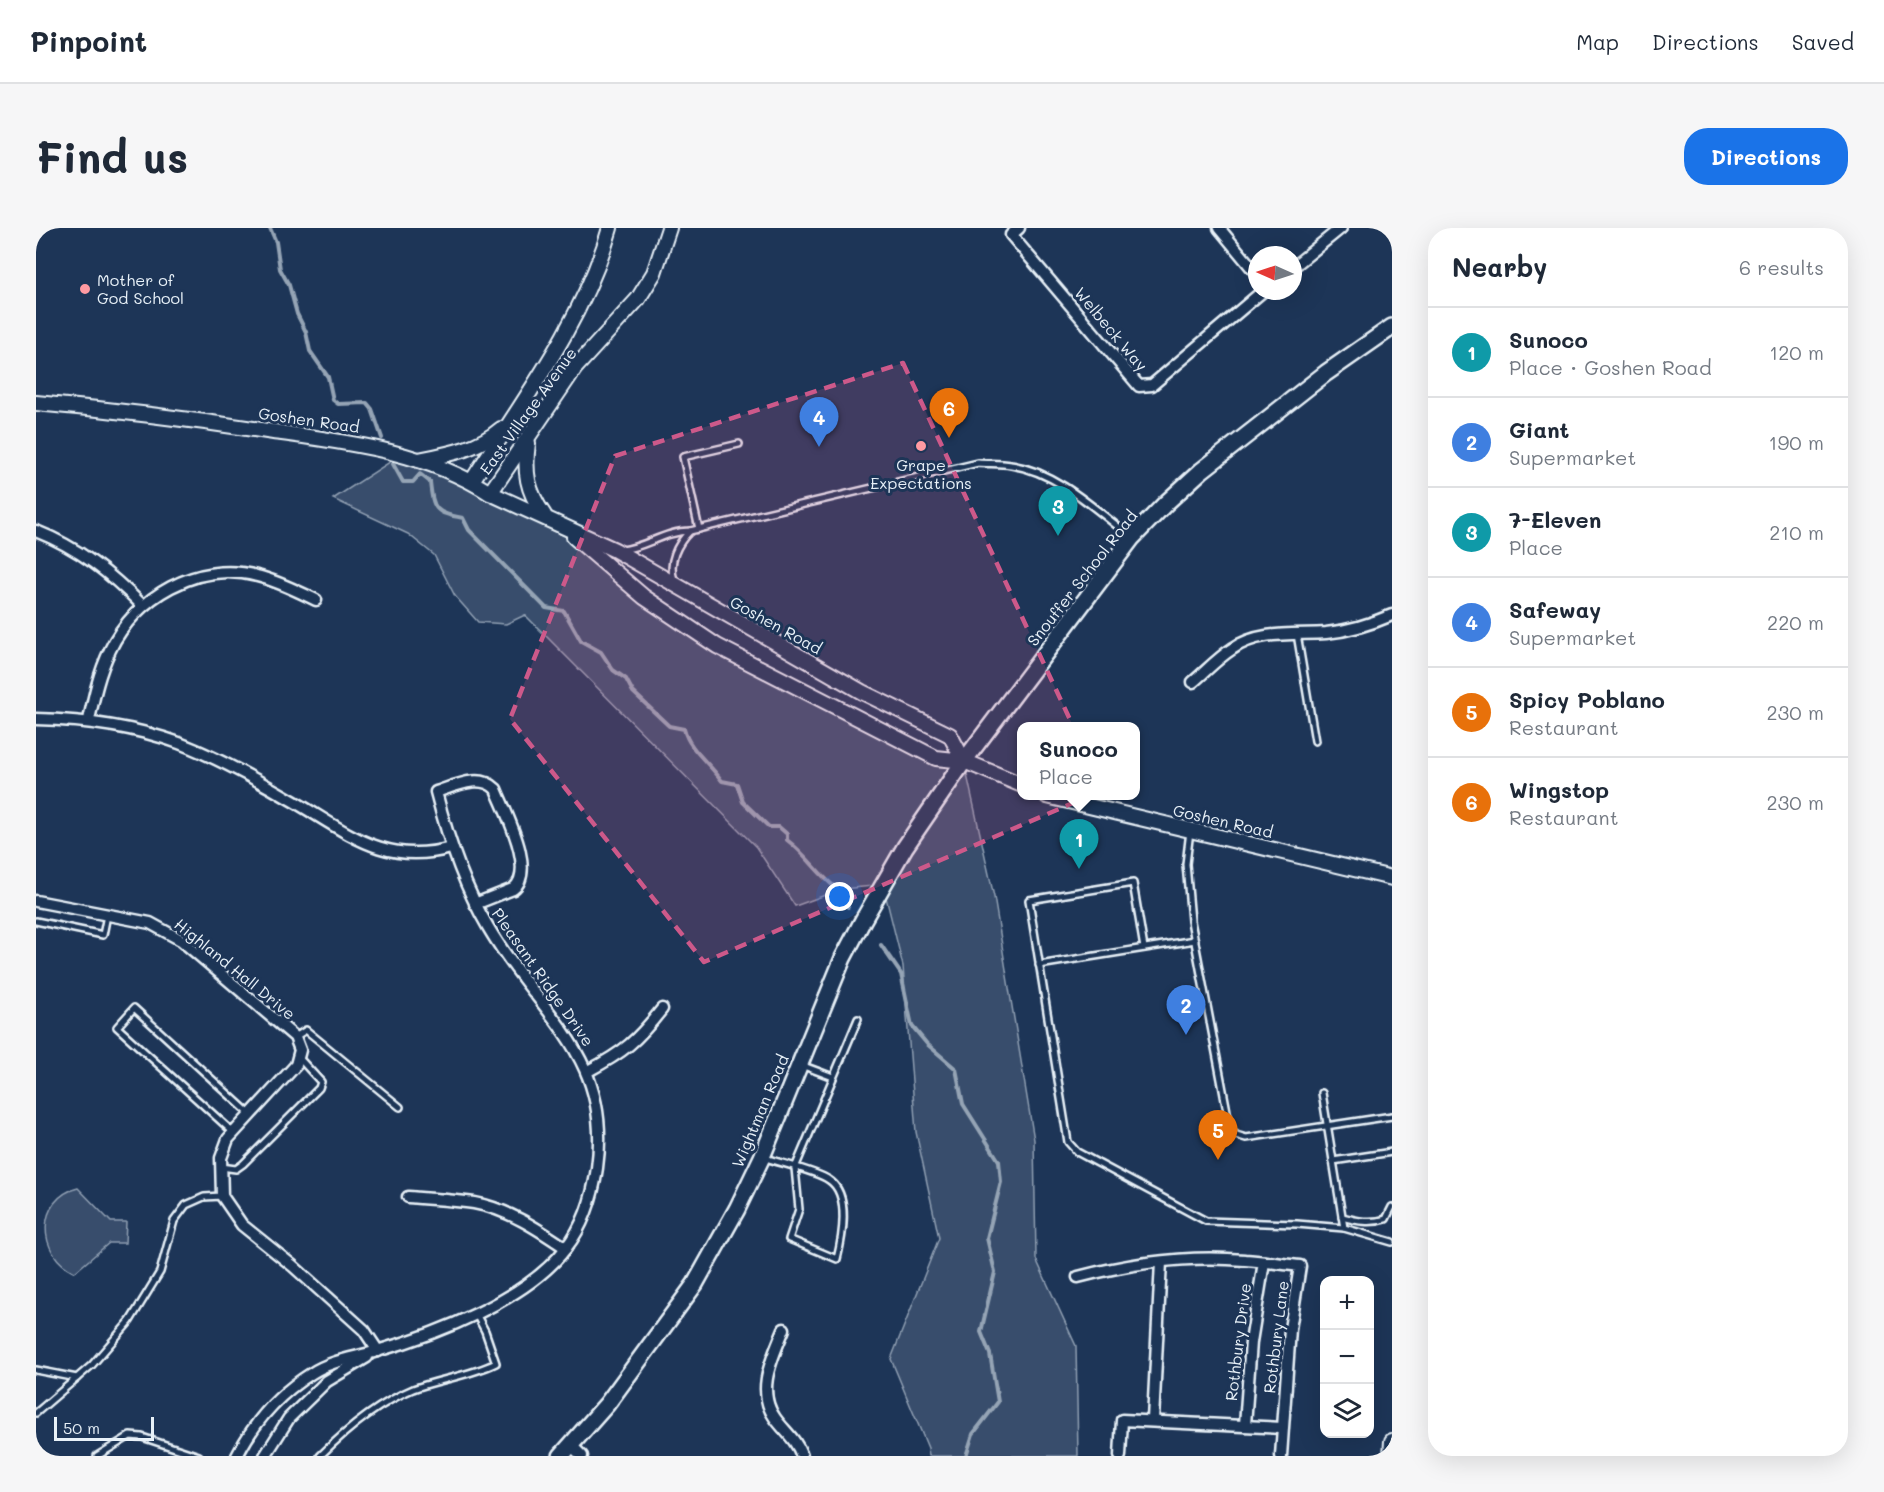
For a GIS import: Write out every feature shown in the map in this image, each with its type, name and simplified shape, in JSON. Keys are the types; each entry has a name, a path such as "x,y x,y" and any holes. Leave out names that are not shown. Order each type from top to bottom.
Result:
{"main road":[{"name":"Snouffer School Road","path":"964,761 1132,538 1201,471 1326,373 1392,327"},
{"name":"Wightman Road","path":"572,1453 695,1284 737,1209 762,1156 843,958 904,847 964,761"}],"street":[{"name":"East Village Avenue","path":"472,481 576,311 597,266 610,228"},
{"name":"East Village Avenue","path":"490,493 529,439 575,368 638,299 654,273 669,228"},
{"name":"Welbeck Way","path":"1019,228 1011,235 1139,386 1152,385 1252,300"},
{"path":"1219,228 1248,263"},
{"path":"1302,260 1341,228"},
{"name":"Goshen Road","path":"36,403 148,413 364,445 418,460 472,481 490,493 615,550 862,692 950,735 964,761"},
{"path":"418,460 449,454 488,440 511,419"},
{"path":"529,439 526,480 532,499 545,517"},
{"name":"Goshen Road","path":"561,526 644,597 717,646 936,758 964,761 1017,783"},
{"path":"36,531 62,541 86,555 114,576 143,606"},
{"path":"89,720 99,676 110,649 125,624 143,606 185,580 205,574 255,575 282,584 316,600"},
{"path":"1193,682 1232,648 1279,633 1327,633 1372,624 1392,615"},
{"path":"36,719 89,720 178,743 219,761 288,798 358,841 386,851 410,855 451,848"},
{"name":"Pleasant Ridge Drive","path":"237,1456 249,1433 293,1386 314,1371 338,1361 378,1351 476,1314 509,1297 533,1280 566,1248 587,1211 599,1151 599,1118 588,1071 570,1038 501,948 476,904 451,848 436,792 468,781 492,784 496,789 523,860 523,876 518,885 476,904"},
{"name":"Goshen Road","path":"1067,800 1392,878"},
{"name":"Highland Hall Drive","path":"36,901 150,923 174,934 295,1037 300,1050 299,1058"},
{"path":"588,1071 623,1052 641,1035 662,1009"},
{"path":"299,1058 296,1065 234,1132 224,1149 220,1167 222,1196 242,1225 293,1266 364,1330 378,1351"},
{"path":"408,1197 475,1203 497,1210 532,1225 566,1248"},
{"name":"Rothbury Lane","path":"1078,1277 1109,1269 1161,1262 1218,1259 1300,1266 1290,1329 1281,1456"},
{"path":"1153,1420 1161,1262"},
{"name":"Rothbury Drive","path":"1245,1425 1251,1342 1264,1262"},
{"path":"784,1329 768,1370 765,1389 775,1418 797,1442 802,1456"},
{"name":"Pleasant Ridge Drive","path":"265,1456 289,1418 327,1381 378,1351"},
{"name":"Rothbury Drive","path":"1119,1456 1122,1420 1282,1428"},
{"path":"1391,1456 1392,1441"}],"lane":[{"path":"699,529 683,457 739,444"},
{"path":"615,550 636,548 656,537 678,531 699,529 978,464 1011,464 1042,474 1072,492 1132,538"},
{"path":"675,586 671,572 673,559 681,540 690,531"},
{"path":"1297,633 1315,741"},
{"path":"1190,831 1186,864 1195,940 1230,1127 1236,1135 1246,1138 1392,1116"},
{"path":"1144,948 1133,883 1029,900 1068,1142 1077,1152 1206,1221 1344,1228 1392,1242"},
{"path":"36,921 103,934 107,915"},
{"path":"1039,965 1195,940"},
{"path":"234,1132 117,1027 134,1008 250,1114"},
{"path":"762,1156 795,1168 829,1180 835,1186 841,1200 843,1218 843,1236 837,1259 789,1239 799,1209 795,1168 858,1019"},
{"path":"295,1037 306,1030 400,1107"},
{"path":"220,1167 236,1168 243,1164 319,1088 321,1082 318,1076 299,1058"},
{"path":"800,1064 833,1077"},
{"path":"1322,1093 1344,1228"},
{"path":"1334,1161 1392,1152"},
{"path":"36,1413 100,1356 145,1300 160,1272 174,1221 186,1205 204,1197 222,1196"},
{"path":"1342,1217 1360,1221 1380,1221 1386,1219 1392,1206"},
{"path":"320,1456 342,1434 375,1409 413,1389 478,1371 496,1363 476,1314"},
{"path":"36,1370 77,1378"},
{"path":"97,1456 130,1436 142,1437 199,1456"},
{"path":"109,1456 113,1445"}],"highlighted area":[{"path":"903,363 1103,790 704,962 510,719 615,456"}],"shaded area":[{"path":"402,454 545,517 644,597 882,732 964,761 994,897 1034,1140 1036,1259 1076,1346 1078,1456 929,1456 928,1448 891,1359 939,1238 916,1132 903,966 883,885 842,889 795,906 756,847 525,615 506,624 478,622 455,596 434,555 408,534 333,499"},
{"path":"78,1188 111,1222 126,1222 125,1243 109,1243 75,1272 62,1264 53,1253 46,1227 48,1214 54,1203 64,1194"}],"waterway":[{"path":"270,228 276,242 280,269 289,285 297,314 306,332 310,351 328,377 333,400 338,404 367,403 372,409 382,438"},
{"path":"393,464 403,482 413,482 420,474 430,482 432,499 437,509 463,518 469,530 546,608 564,611 581,641 601,652 613,670 626,679 633,692 669,726 684,729 695,750 722,781 737,784 743,802 769,827 779,827 787,834 787,840 836,888"},
{"path":"842,897 848,907"},
{"path":"881,945 901,974 912,1026 927,1044 956,1069 963,1104 999,1161 1001,1182 987,1238 995,1272 981,1332 990,1354 998,1402 973,1434 966,1456"}],"place":[{"name":"Mother of God School","path":"85,289"},
{"name":"Wingstop","path":"949,438"},
{"name":"Grape Expectations","path":"921,446"},
{"name":"Safeway","path":"819,447"},
{"name":"7-Eleven","path":"1058,536"},
{"name":"Sunoco","path":"1079,869"},
{"name":"Giant","path":"1186,1035"},
{"name":"Spicy Poblano","path":"1218,1160"}]}
